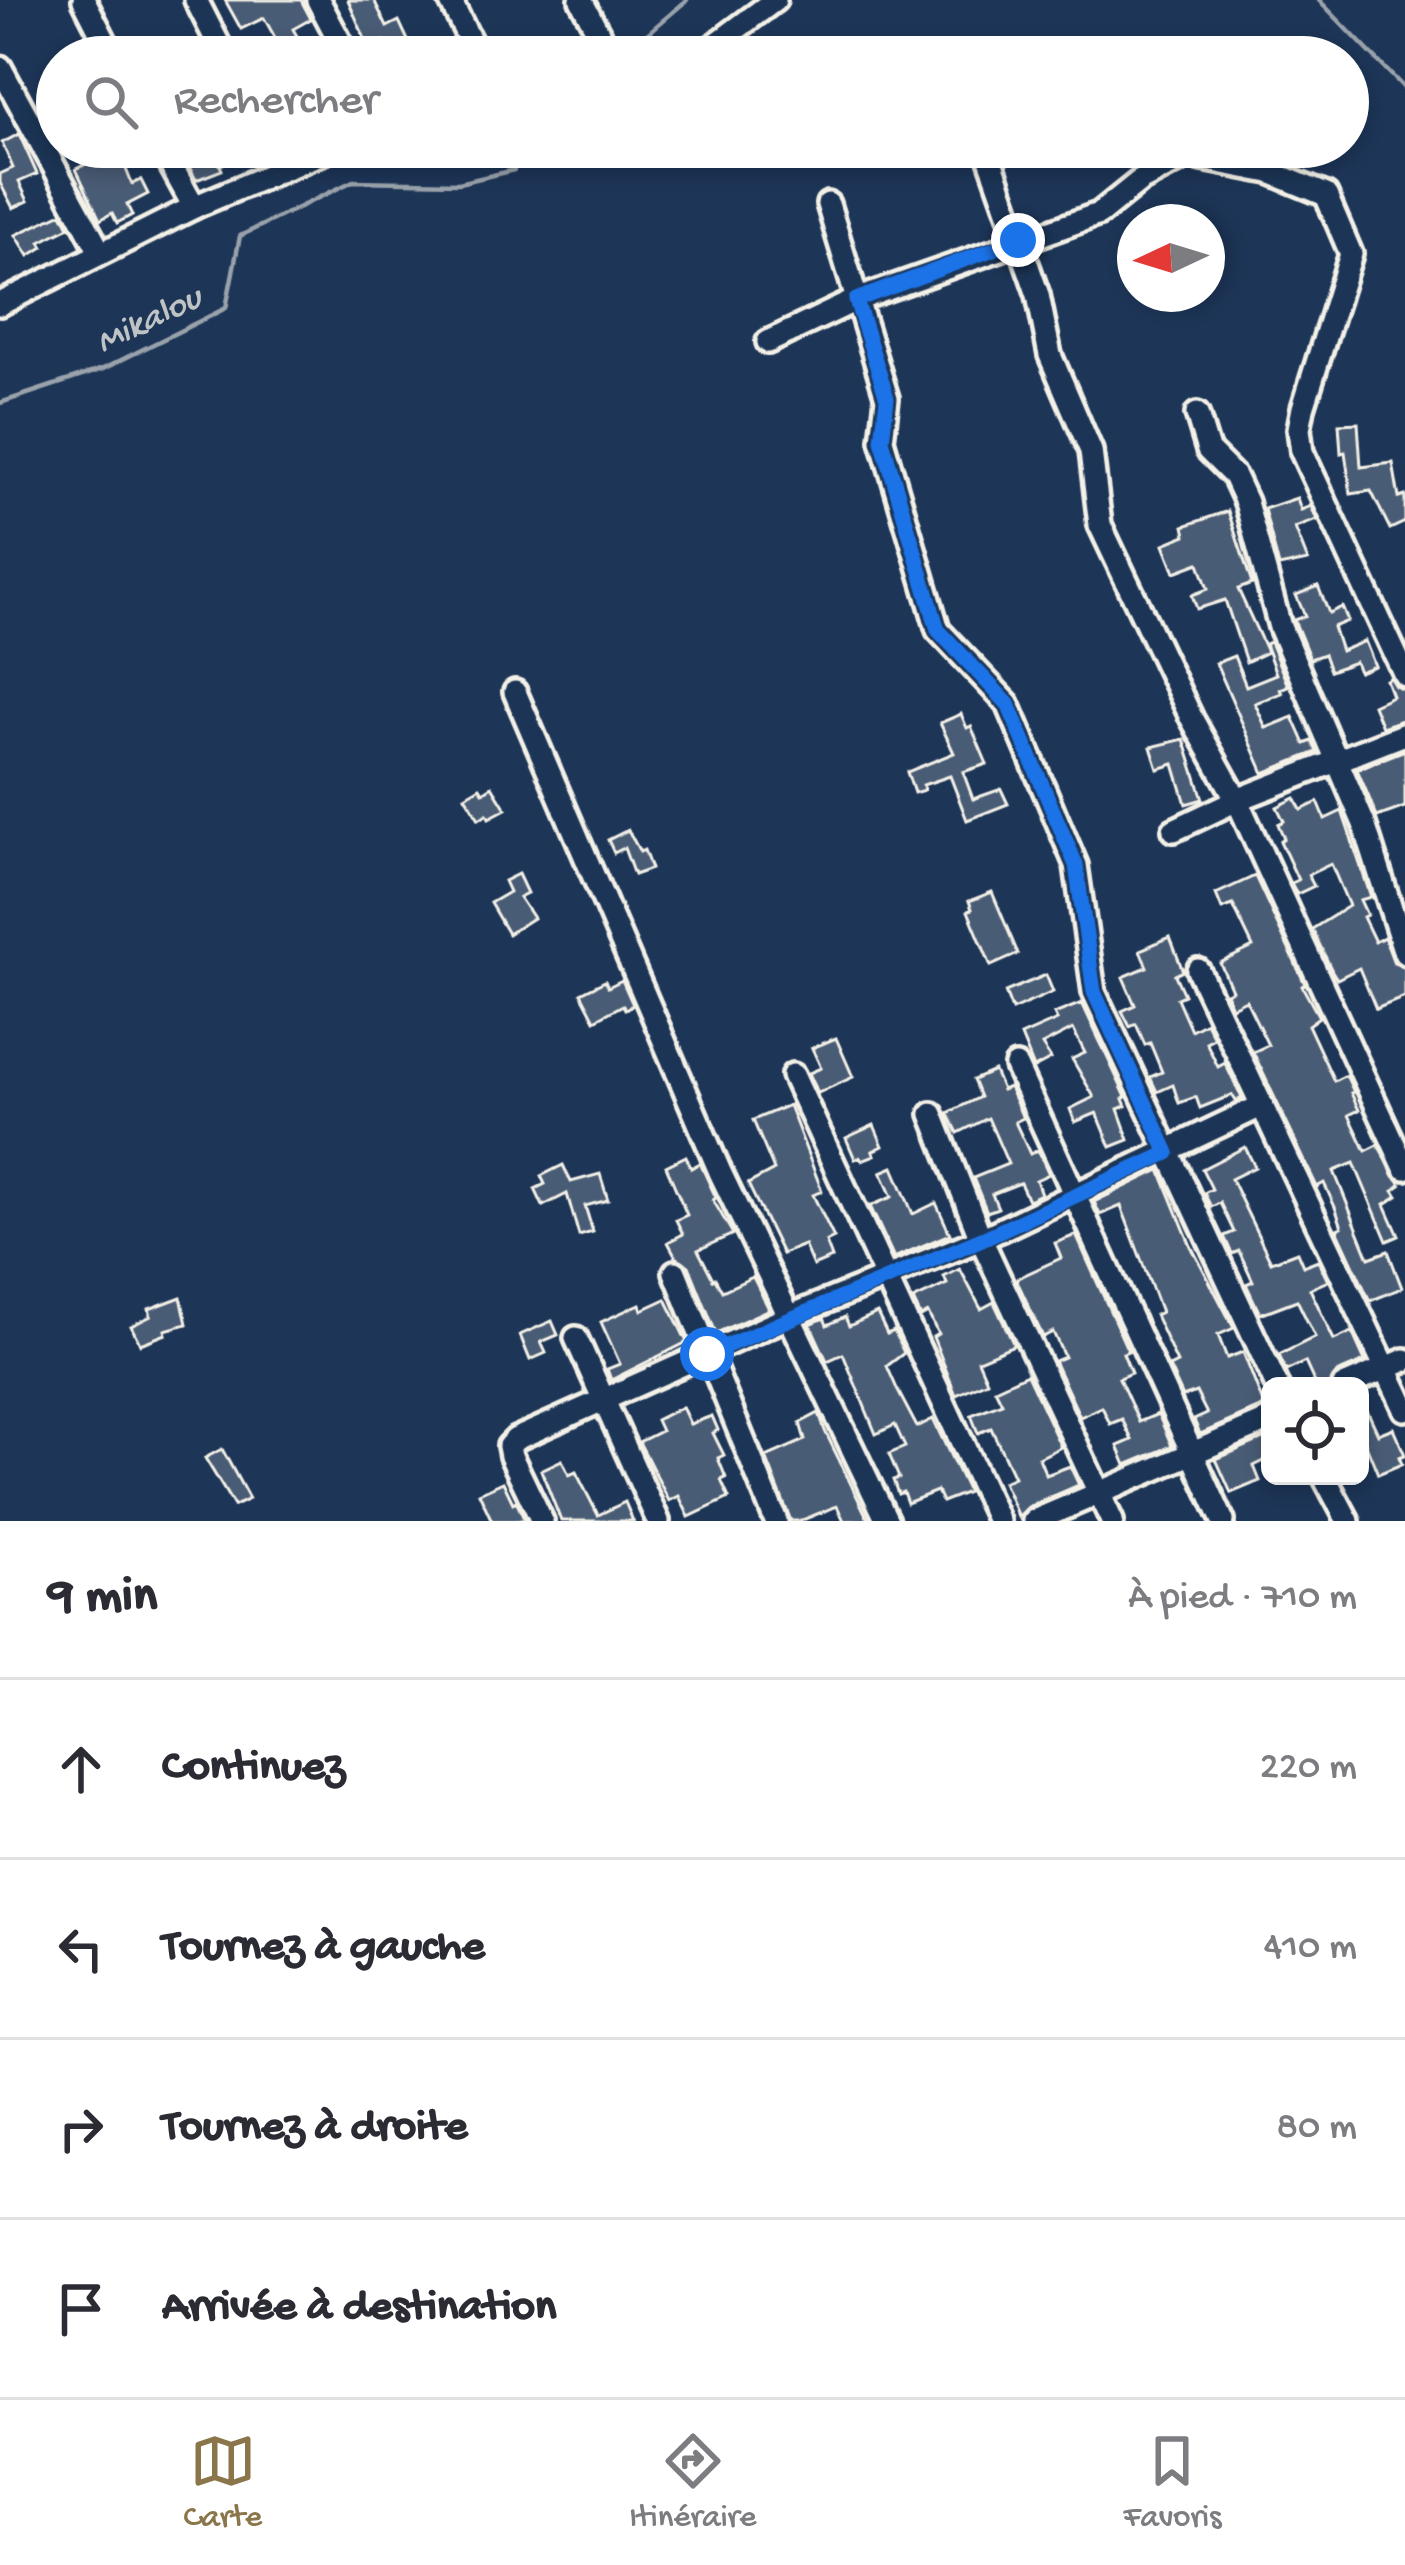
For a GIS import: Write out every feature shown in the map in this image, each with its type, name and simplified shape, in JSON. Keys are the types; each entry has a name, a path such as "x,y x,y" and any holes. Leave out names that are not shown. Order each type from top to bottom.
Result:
{"street":[{"path":"84,0 102,36"},
{"path":"196,0 215,36"},
{"path":"318,0 337,36"},
{"path":"450,0 468,36"},
{"path":"581,0 600,36"},
{"path":"727,36 775,0"},
{"path":"0,67 36,134"},
{"path":"55,168 100,252"},
{"path":"173,168 194,207"},
{"path":"0,304 261,168"},
{"path":"993,168 1038,295 1050,355 1091,451 1100,525 1192,719 1237,800 1405,1166"},
{"path":"768,342 856,300 1099,214 1165,168"},
{"path":"1251,168 1326,195 1351,254 1299,429 1302,452 1405,675"},
{"path":"828,204 887,398 882,440 938,630 1008,704 1076,865 1094,992 1273,1377"},
{"path":"1197,414 1208,450 1234,476 1246,502 1280,627 1364,824 1405,953"},
{"path":"515,692 720,1172 887,1521"},
{"path":"1174,830 1405,734"},
{"path":"1198,970 1261,1106 1395,1363 1405,1409"},
{"path":"1016,1066 1223,1521"},
{"path":"793,1075 998,1521"},
{"path":"542,1521 509,1446 516,1439 788,1317 982,1239 1261,1106"},
{"path":"932,1114 982,1239 1112,1521"},
{"path":"675,1272 776,1521"},
{"path":"576,1338 658,1521"},
{"path":"1363,1377 1395,1363"},
{"path":"1034,1521 1261,1424"},
{"path":"1329,1485 1348,1521"}],"building":[{"path":"225,0 301,0 311,19 293,29 297,36 274,36 264,18 241,29"},
{"path":"348,0 374,0 387,27 399,21 406,36 364,36"},
{"path":"19,134 37,174 19,182 28,201 13,208 0,183 0,174 13,168 2,143"},
{"path":"126,168 132,184 141,180 148,194 127,205 132,215 117,223 112,213 100,220 76,169"},
{"path":"190,168 221,168 222,170 196,180"},
{"path":"62,213 69,227 40,242 43,247 29,256 16,235"},
{"path":"1358,423 1361,467 1393,463 1399,498 1405,496 1405,522 1390,529 1371,491 1351,494 1339,424"},
{"path":"1297,498 1301,510 1311,506 1317,520 1295,528 1308,561 1279,567 1264,509"},
{"path":"1228,511 1252,584 1238,589 1267,652 1246,662 1225,600 1197,609 1192,595 1208,589 1199,563 1175,572 1164,544 1186,535 1184,526"},
{"path":"1318,586 1329,613 1342,607 1348,621 1333,627 1341,651 1365,641 1375,666 1359,672 1355,662 1330,671 1324,654 1310,659 1294,620 1305,616 1296,595"},
{"path":"1270,642 1288,686 1255,703 1266,728 1293,717 1305,744 1312,741 1317,752 1264,773 1216,663 1234,656 1246,686 1276,674 1265,644"},
{"path":"1390,678 1405,690 1405,719 1382,727 1373,705 1392,696 1386,680"},
{"path":"961,714 987,764 963,772 973,799 1001,789 1008,804 967,820 950,776 914,793 907,772 954,753 940,723"},
{"path":"1184,739 1203,799 1186,804 1174,764 1158,769 1151,747"},
{"path":"1405,750 1405,807 1377,817 1357,769"},
{"path":"492,786 506,809 479,819 465,796"},
{"path":"1295,798 1301,810 1318,802 1325,819 1342,811 1371,897 1360,900 1367,915 1363,917 1375,942 1384,937 1394,963 1405,968 1405,997 1376,1009 1359,968 1337,979 1332,971 1312,929 1349,906 1331,864 1308,875 1314,886 1297,894 1291,883 1298,880 1280,841 1284,838 1278,824 1284,821 1277,807"},
{"path":"628,830 640,852 644,850 651,869 634,875 624,848 614,853 608,840"},
{"path":"518,874 527,893 519,897 533,918 508,934 490,903 509,892 504,881"},
{"path":"1255,876 1319,1017 1308,1025 1334,1081 1346,1075 1354,1092 1359,1110 1349,1115 1366,1151 1378,1145 1401,1185 1394,1190 1398,1196 1385,1204 1399,1236 1387,1241 1354,1163 1334,1171 1369,1258 1388,1251 1402,1288 1370,1301 1337,1229 1342,1227 1324,1183 1317,1187 1253,1052 1268,1045 1246,1000 1232,1007 1226,993 1232,990 1220,963 1253,947 1233,905 1222,909 1216,894"},
{"path":"992,892 1018,954 991,966 968,911 972,909 969,901"},
{"path":"1170,937 1183,971 1175,975 1184,995 1177,998 1191,1030 1206,1022 1214,1038 1206,1042 1218,1067 1225,1063 1242,1098 1236,1101 1232,1095 1200,1108 1196,1097 1179,1103 1173,1085 1157,1092 1150,1077 1162,1072 1150,1043 1145,1045 1136,1024 1130,1027 1122,1011 1135,1005 1123,977 1147,967 1140,950"},
{"path":"1046,975 1053,992 1012,1010 1005,992"},
{"path":"622,980 633,1005 625,1009 623,1005 595,1020 581,993 605,981 608,987"},
{"path":"1082,1003 1126,1097 1126,1106 1118,1109 1129,1140 1111,1147 1097,1113 1075,1122 1070,1109 1094,1097 1072,1059 1085,1053 1073,1029 1042,1045 1051,1059 1034,1068 1021,1036 1057,1020 1054,1014"},
{"path":"836,1038 853,1077 818,1093 809,1073 821,1068 812,1048"},
{"path":"994,1071 1002,1090 1009,1087 1023,1118 1015,1122 1030,1154 1038,1150 1049,1174 1036,1180 1041,1194 1028,1200 1020,1183 992,1194 998,1208 987,1212 973,1178 1008,1164 988,1118 958,1133 948,1113 980,1097 973,1080"},
{"path":"789,1105 822,1191 813,1195 834,1238 826,1242 832,1258 813,1266 804,1245 782,1254 748,1184 774,1170 753,1120"},
{"path":"874,1125 883,1146 873,1151 875,1155 855,1159 846,1138"},
{"path":"1245,1147 1255,1167 1231,1179 1271,1262 1297,1252 1303,1266 1318,1260 1328,1281 1310,1289 1334,1340 1352,1332 1365,1361 1335,1377 1312,1377 1305,1362 1286,1371 1279,1355 1315,1337 1297,1300 1260,1314 1246,1284 1253,1281 1239,1251 1232,1254 1224,1236 1234,1232 1220,1203 1211,1207 1204,1193 1212,1189 1202,1169"},
{"path":"686,1156 691,1168 700,1163 713,1200 733,1234 698,1250 713,1279 722,1291 753,1277 769,1309 716,1333 689,1266 676,1257 668,1242 683,1234 676,1220 687,1215 666,1166"},
{"path":"563,1165 571,1182 600,1174 608,1200 585,1206 593,1232 579,1236 567,1194 543,1206 535,1189 545,1184 541,1176"},
{"path":"893,1167 913,1214 936,1203 950,1234 894,1258 870,1206 892,1197 881,1172"},
{"path":"1160,1170 1191,1246 1234,1328 1218,1335 1227,1358 1243,1352 1261,1407 1200,1434 1194,1420 1207,1414 1196,1392 1183,1397 1169,1367 1177,1363 1155,1315 1161,1312 1121,1206 1100,1215 1094,1202"},
{"path":"1076,1235 1128,1351 1123,1353 1131,1373 1119,1378 1139,1422 1158,1414 1172,1446 1126,1465 1118,1446 1132,1440 1122,1419 1110,1424 1102,1407 1080,1417 1054,1361 1064,1357 1053,1332 1043,1337 1016,1279 1061,1258 1055,1243"},
{"path":"960,1269 981,1309 994,1302 1014,1345 978,1360 987,1381 956,1395 933,1337 938,1334 928,1313 921,1317 913,1300 947,1284 944,1277"},
{"path":"181,1297 187,1324 140,1344 131,1326 151,1316 149,1309"},
{"path":"666,1299 687,1342 611,1380 607,1369 620,1364 601,1322 640,1304 642,1310"},
{"path":"877,1313 887,1334 894,1331 904,1353 887,1366 898,1391 917,1427 933,1419 968,1492 942,1502 937,1491 907,1503 903,1492 898,1494 893,1480 899,1478 889,1454 905,1447 895,1425 876,1434 843,1354 827,1361 810,1324 824,1318 827,1325 845,1317 849,1326"},
{"path":"552,1321 558,1335 541,1342 546,1353 530,1360 520,1335"},
{"path":"1027,1374 1061,1447 1039,1458 1046,1475 1070,1466 1079,1485 1028,1507 1018,1517 1003,1482 1014,1477 991,1428 978,1433 971,1415 1002,1403 995,1389"},
{"path":"682,1407 690,1424 712,1416 718,1430 713,1433 724,1455 718,1458 726,1478 721,1480 729,1498 689,1517 679,1496 669,1501 639,1442 661,1431 656,1420"},
{"path":"819,1413 869,1521 844,1521 837,1506 791,1521 766,1457 805,1440 800,1423"},
{"path":"1369,1414 1378,1434 1393,1428 1405,1455 1399,1457 1402,1464 1378,1474 1369,1452"},
{"path":"1261,1440 1261,1462 1254,1466 1260,1481 1231,1493 1216,1459"},
{"path":"222,1449 249,1499 234,1506 205,1458"},
{"path":"562,1460 569,1475 576,1472 598,1515 625,1502 633,1521 561,1521 541,1470"},
{"path":"503,1482 525,1521 492,1521 479,1493"}],"waterway":[{"name":"Mikalou","path":"645,36 687,0"},
{"name":"Mikalou","path":"1319,0 1354,36"},
{"name":"Mikalou","path":"1369,52 1405,89"},
{"name":"Mikalou","path":"0,403 103,369 226,308 240,236 353,181 459,183 514,168"}],"route":[{"path":"707,1354 982,1239 1168,1153 1094,992 1076,865 1008,704 938,630 882,440 887,398 856,300 1018,240"}]}
